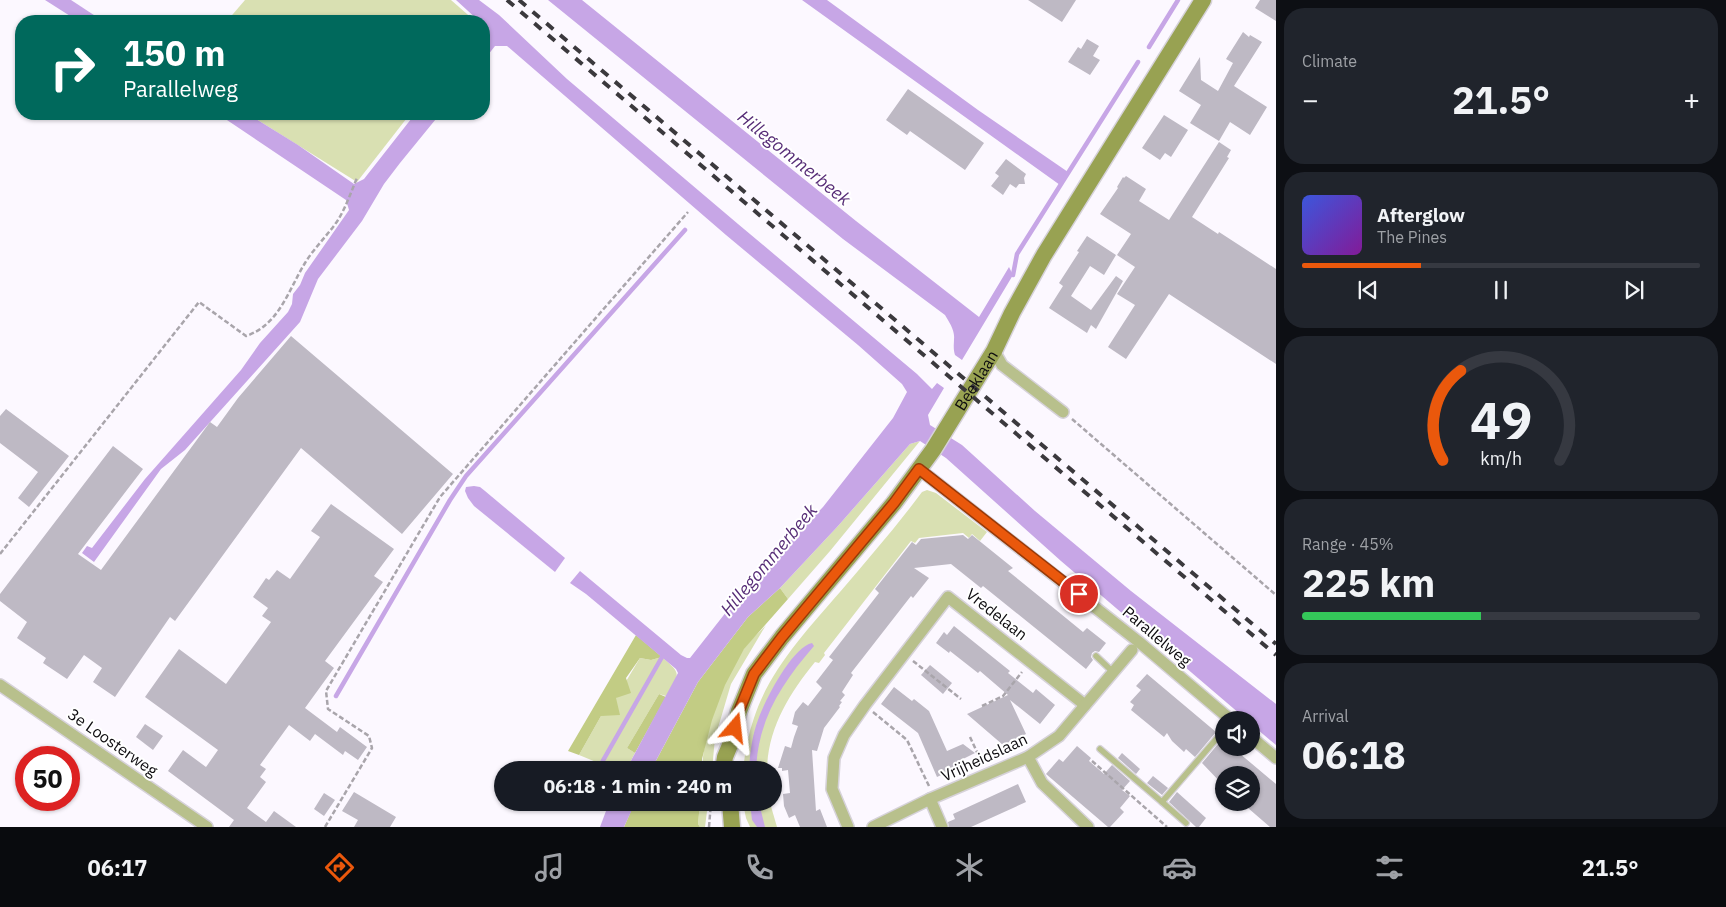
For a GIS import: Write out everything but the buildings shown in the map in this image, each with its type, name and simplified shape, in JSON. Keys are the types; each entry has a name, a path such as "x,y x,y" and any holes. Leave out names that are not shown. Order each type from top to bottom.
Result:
{"main road":[{"name":"Beeklaan","path":"724,761 739,711 754,674 782,637 894,503 932,450 994,351 1012,313 1044,255 1203,0"},
{"name":"Beeklaan","path":"730,745 731,761"},
{"path":"721,811 721,827"},
{"path":"731,811 732,827"}],"street":[{"path":"994,351 1002,366 1063,412"},
{"name":"Parallelweg","path":"919,469 1139,642 1220,711"},
{"name":"Vredelaan","path":"848,827 832,789 834,758 844,735 948,597 1085,704"},
{"name":"Vrijheidslaan","path":"873,827 1028,757 1059,736 1132,650"},
{"name":"3e Loosterweg","path":"0,685 207,827"},
{"path":"1260,745 1276,758"},
{"path":"1028,757 1042,783 1088,827"},
{"path":"932,799 942,827"}],"lane":[{"path":"1096,656 1113,672"},
{"path":"1162,802 1215,740"},
{"path":"1100,748 1186,823"}],"path":[{"path":"0,554 199,302 246,336 258,332 279,312 305,263 337,221 357,178"},
{"path":"325,827 372,748 369,736 328,709 326,691 440,497 688,212"},
{"path":"1063,412 1276,595"},
{"path":"904,653 961,699"},
{"path":"982,706 1003,696 1031,662"},
{"path":"865,705 907,740 932,799"},
{"path":"970,737 987,775"},
{"path":"1092,761 1167,827"},
{"path":"709,827 710,811"}],"green space":[{"path":"245,0 451,0 468,15 232,15"},
{"path":"258,120 405,120 357,182"},
{"path":"920,441 788,599 780,588 838,526 910,444"},
{"path":"927,490 936,493 987,532 980,541 972,534 969,538 963,533 919,538 915,543 911,541 824,653 825,655 819,663 815,662 797,686 776,726 771,740 768,761 744,761 754,718 761,700 780,667 803,636 882,543 922,492"},
{"path":"780,588 788,599 744,649 725,685 712,720 702,761 656,761 698,682 748,617"},
{"path":"766,625 731,684 715,738 713,761 703,761 706,739 715,708 735,664 748,643"},
{"path":"636,635 662,657 651,660 640,658 626,678 631,693 616,698 620,715 601,716 579,755 568,751"},
{"path":"662,657 676,671 677,675 666,696 659,694 627,748 635,753 631,761 594,761 579,755 601,716 616,698 640,658 651,660"},
{"path":"659,694 666,697 635,753 627,748"},
{"path":"631,811 699,811 698,824 700,827 624,827"},
{"path":"699,811 707,811 705,827 700,827 698,824"},
{"path":"745,811 772,811 777,827 750,827"}],"shaded area":[{"path":"45,0 71,0 94,15 69,15"},
{"path":"456,0 479,0 499,15 567,79 917,374 932,389 937,383 944,388 928,415 930,425 962,445 1035,511 1131,591 1276,704 1276,745 1260,732 1260,711 1236,711 1061,561 946,458 920,441 910,444 838,526 780,588 748,617 698,682 656,761 631,761 678,673 676,669 586,594 570,583 580,571 681,655 690,658 745,588 823,507 893,418 907,392 902,384 858,345 726,235 507,46 495,46 490,52 490,15 472,15"},
{"path":"548,0 582,0 856,221 979,317 1009,267 1013,275 962,360 955,355 954,332 945,315 843,239"},
{"path":"802,0 827,0 978,110 1068,172 1060,185"},
{"path":"227,120 258,120 354,184 364,179 410,120 435,120 384,184 362,221 318,279 300,322 185,450 161,469 94,562 82,553 87,546 92,548 145,479 241,370 260,343 288,312 292,304 293,294 300,285 305,273 349,210 346,200"},
{"path":"466,487 480,487 565,558 555,572 474,506 465,491"},
{"path":"812,643 814,646 782,688 761,734 757,761 750,761 754,732 766,701 788,664 804,647"},
{"path":"606,811 631,811 624,827 600,827"},
{"path":"751,811 761,811 765,827 757,827 752,820"}],"waterway":[{"path":"1149,47 1178,0"},
{"path":"1013,275 1017,254 1138,62"},
{"path":"336,696 450,500 466,476 685,230"},
{"path":"603,761 662,657"}],"railway":[{"path":"507,0 1276,655"},
{"path":"519,0 1276,644"}],"route":[{"path":"735,728 739,711 754,674 782,637 894,503 919,469 1079,594"}],"water label":[{"name":"Hillegommerbeek","path":"794,158"},
{"name":"Hillegommerbeek","path":"769,560"}]}
